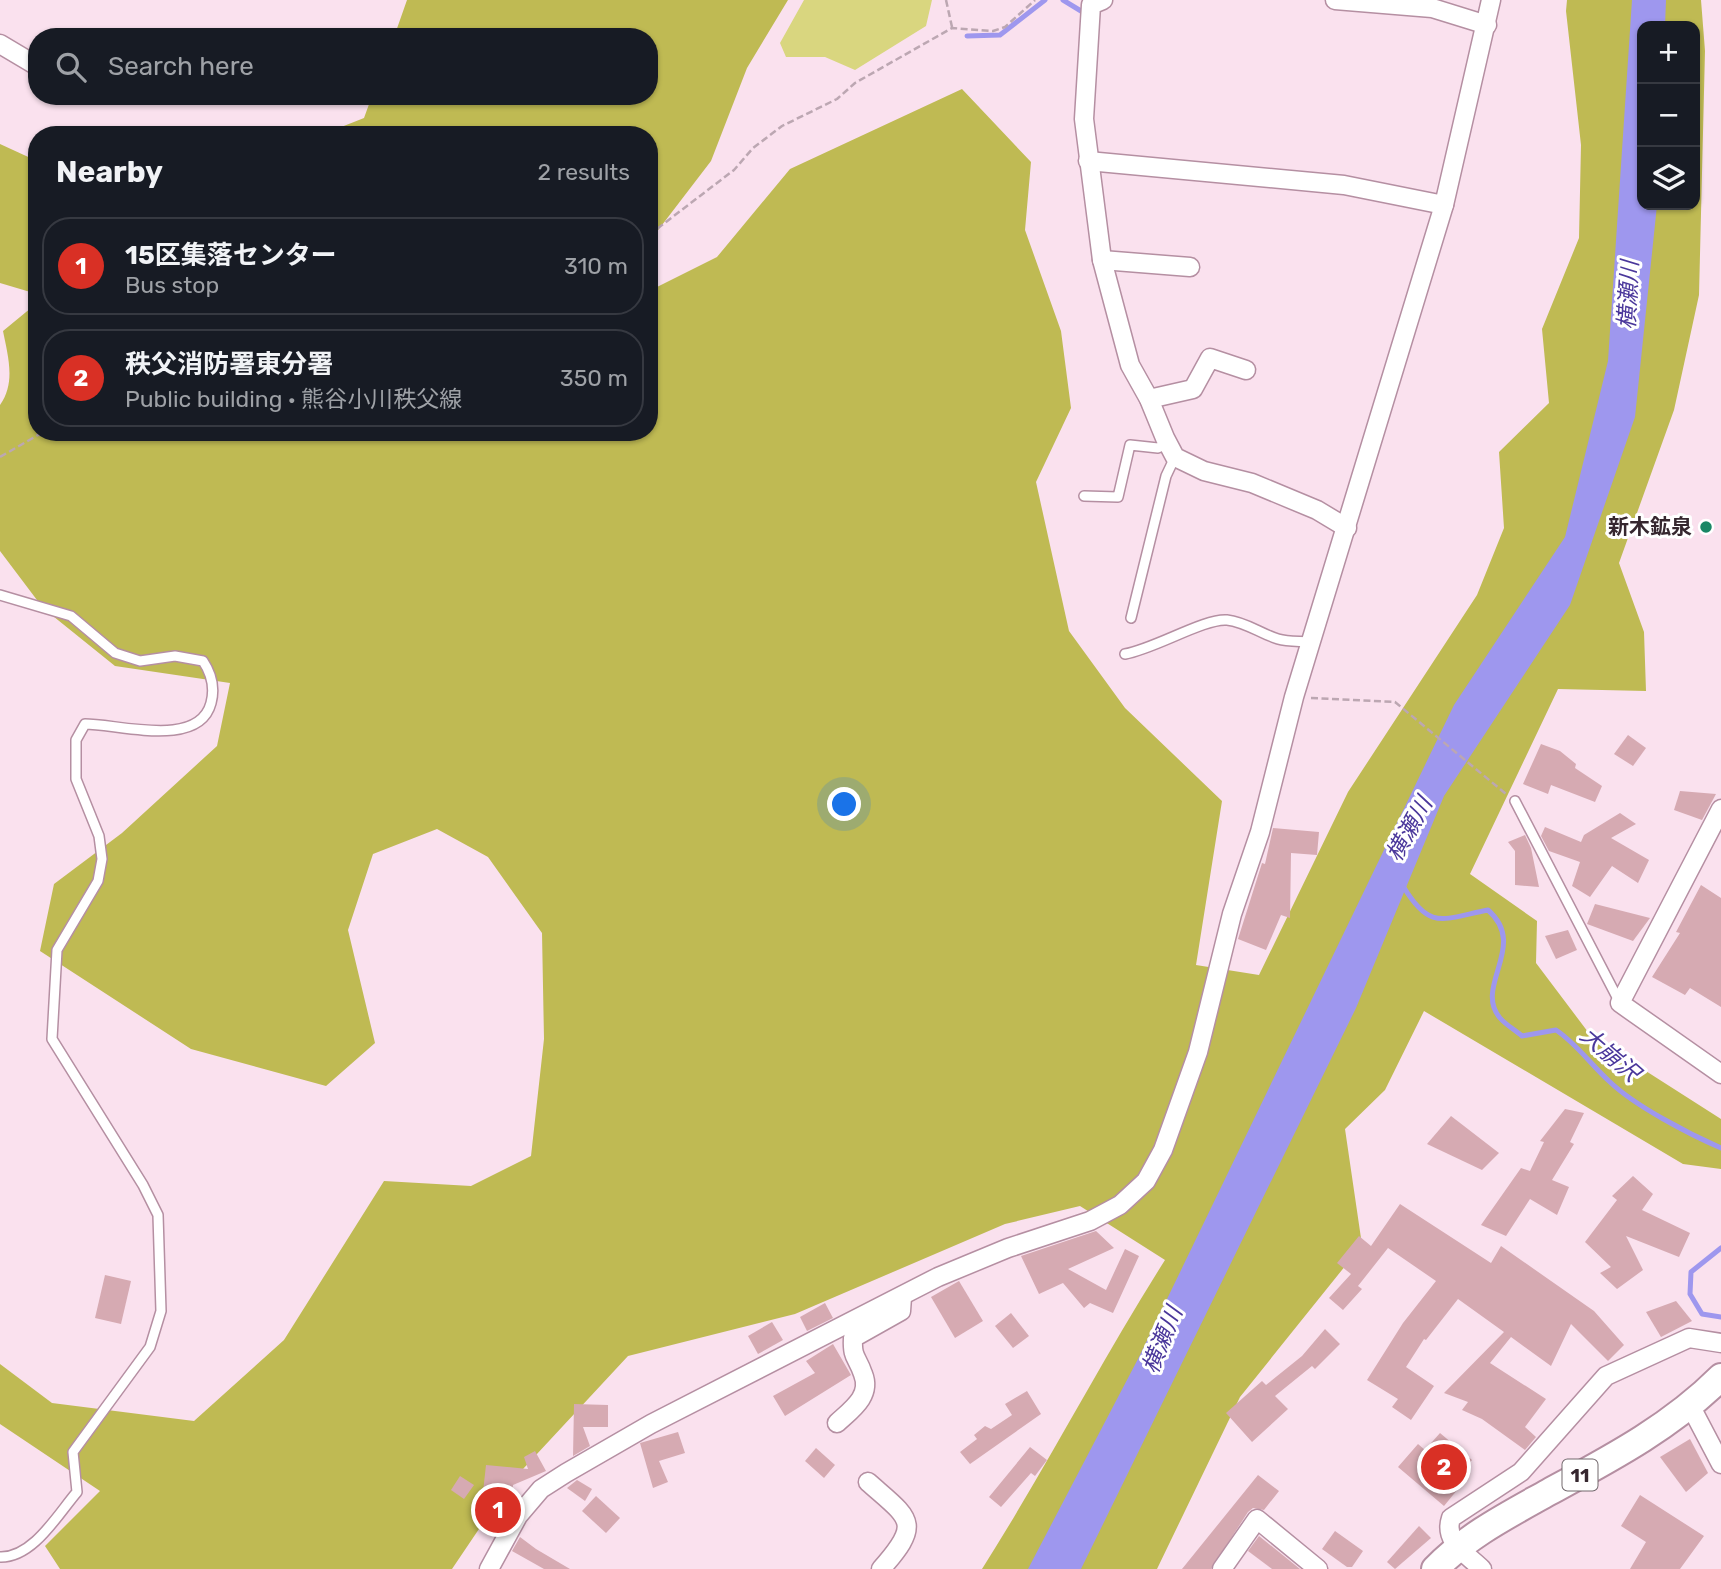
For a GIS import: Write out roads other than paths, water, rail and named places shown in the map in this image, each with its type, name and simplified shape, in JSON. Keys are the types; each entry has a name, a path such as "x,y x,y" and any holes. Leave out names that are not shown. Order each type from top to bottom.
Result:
{"main road":[{"name":"11","path":"1435,1569 1458,1546 1488,1525 1620,1453 1691,1407 1721,1377"}],"street":[{"path":"1103,0 1091,5 1084,119 1102,260 1130,365 1149,399 1171,450 1204,471 1252,483 1317,510 1346,528"},
{"path":"1335,0 1432,8 1487,25"},
{"path":"489,1569 518,1516 541,1489 651,1424 938,1277 1008,1248 1090,1220 1120,1205 1146,1181 1163,1150 1198,1052 1231,914 1260,832 1294,697 1444,205 1491,0"},
{"path":"0,44 28,61"},
{"path":"1088,161 1344,185 1444,205"},
{"path":"1102,260 1191,267"},
{"path":"1149,399 1194,389 1210,358 1246,370"},
{"path":"1721,809 1620,1003 1721,1074"},
{"path":"837,1423 859,1404 864,1393 864,1375 852,1356 853,1338 901,1311 902,1297"},
{"path":"1482,1569 1452,1541 1448,1528 1451,1518 1521,1472 1606,1376 1689,1338 1721,1343"},
{"path":"1691,1407 1721,1464"},
{"path":"868,1482 907,1519 908,1531 903,1543 881,1569"},
{"path":"1222,1569 1257,1519 1318,1569"}],"lane":[{"path":"1084,496 1118,497 1130,445 1171,450 1131,618"},
{"path":"0,595 71,616 115,653 140,661 175,656 203,661 214,692 209,711 197,723 143,732 102,724 85,724 76,740 76,779 99,836 102,859 98,881 57,950 52,1039 144,1185 159,1215 161,1311 150,1347 73,1452 77,1492 27,1549 9,1557 0,1557"},
{"path":"1125,654 1148,650 1194,628 1226,620 1263,631 1278,639 1310,642"},
{"path":"1515,801 1620,1003"}],"water":[{"name":"横瀬川","path":"1632,0 1666,0 1665,21 1637,21 1637,210 1656,210 1635,417 1570,605 1444,796 1356,1008 1081,1569 1028,1569 1139,1357 1454,705 1565,537 1608,361"}],"waterway":[{"path":"967,36 1000,35 1045,0"},
{"path":"1063,0 1081,11 1088,10"},
{"name":"大崩沢","path":"1403,886 1421,910 1430,916 1448,918 1488,910 1499,924 1503,952 1492,993 1493,1006 1505,1023 1522,1036 1556,1030 1610,1082 1633,1100 1678,1127 1721,1148"},
{"name":"大崩沢","path":"1721,1248 1691,1272 1690,1294 1702,1314 1721,1317"}],"place":[{"name":"新木鉱泉","path":"1706,527"},
{"name":"秩父消防署東分署","path":"1444,1467"},
{"name":"15区集落センター","path":"498,1510"}]}
